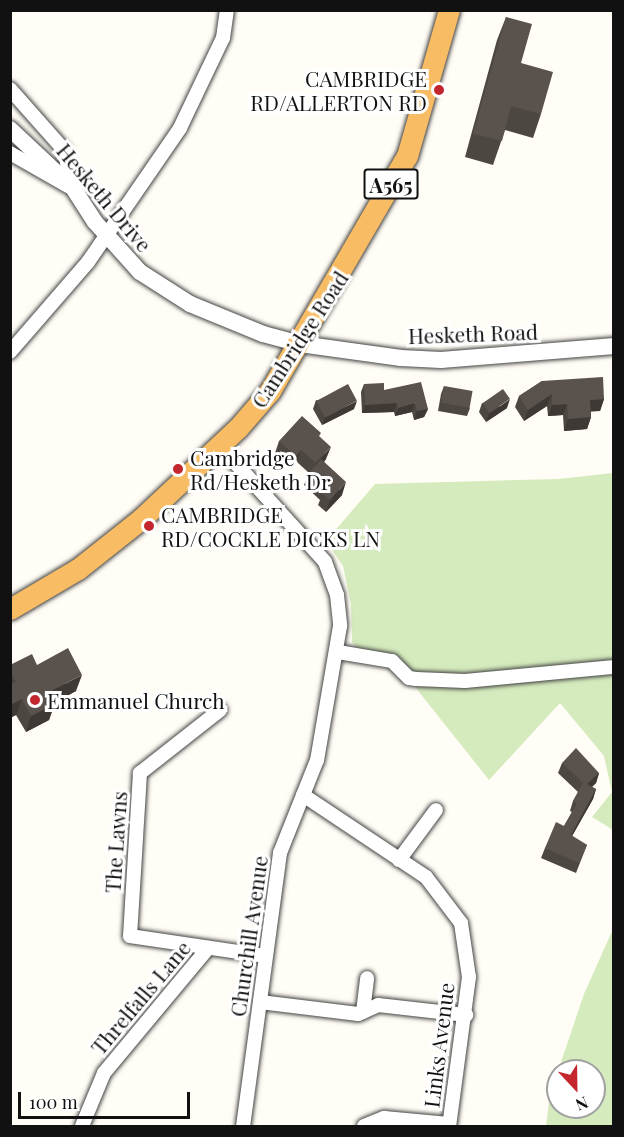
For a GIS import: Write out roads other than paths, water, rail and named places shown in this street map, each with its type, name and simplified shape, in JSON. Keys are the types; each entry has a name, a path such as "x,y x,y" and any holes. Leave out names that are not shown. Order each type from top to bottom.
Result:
{"highway":[{"name":"Cambridge Road","path":"10,609 78,569 141,519 220,446 270,391 300,344 407,156 449,10"}],"street":[{"path":"10,352 56,304 107,237 180,128 206,81 223,38 227,10"},
{"path":"10,89 64,150 72,188"},
{"name":"Hesketh Drive","path":"10,129 72,188 107,237 140,272 189,304 263,334 300,344"},
{"path":"10,153 72,188"},
{"name":"Hesketh Road","path":"300,344 401,358 441,360 614,346"},
{"name":"Churchill Avenue","path":"220,446 325,562 337,595 338,652 326,723 303,795 280,853 243,1126"},
{"path":"338,652 392,661 409,678 416,679 465,681 614,667"},
{"name":"The Lawns","path":"208,948 130,936 140,773 221,711"},
{"name":"Links Avenue","path":"303,795 426,877 460,923 469,977 466,1015 449,1125"},
{"path":"399,860 436,810"},
{"name":"Threlfalls Lane","path":"82,1126 104,1073 208,948 265,956"},
{"path":"363,1012 366,978"},
{"path":"260,1002 363,1012 378,1005 466,1015"},
{"path":"364,1126 384,1118 449,1125"}],"place":[{"name":"CAMBRIDGE RD/ALLERTON RD","path":"439,90"},
{"name":"Cambridge Rd/Hesketh Dr","path":"178,469"},
{"name":"CAMBRIDGE RD/COCKLE DICKS LN","path":"149,526"},
{"name":"Emmanuel Church","path":"35,700"}]}
